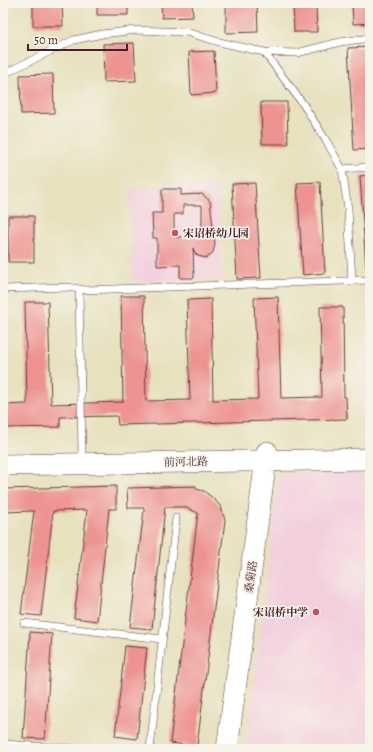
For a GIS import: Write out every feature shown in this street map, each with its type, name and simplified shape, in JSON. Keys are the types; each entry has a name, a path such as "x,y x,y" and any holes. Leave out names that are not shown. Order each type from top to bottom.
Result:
{"main road":[{"name":"前河北路","path":"3,465 267,457 370,450"},
{"name":"前河北路","path":"3,454 82,453 370,460"},
{"name":"桑菊路","path":"228,749 267,457"}],"lane":[{"path":"3,74 74,40 102,34 136,30 186,32 219,42 264,52 297,53 340,42 370,38"},
{"path":"264,52 303,104 342,169 348,209 352,281"},
{"path":"342,169 370,167"},
{"path":"3,289 67,287 85,290 370,280"},
{"path":"79,289 82,453"},
{"path":"150,749 176,518"},
{"path":"24,623 162,639"},
{"path":"3,744 76,749"}],"shaded area":[{"name":"宋诏桥幼儿园","path":"218,184 222,279 132,282 129,188"},
{"name":"宋诏桥中学","path":"370,472 370,749 246,749 279,475"}],"building":[{"path":"33,3 62,3 63,26 33,26"},
{"path":"97,3 128,3 128,15 97,15"},
{"path":"161,3 192,3 193,17 162,18"},
{"path":"226,3 257,3 258,32 226,33"},
{"path":"293,3 316,3 317,32 294,32"},
{"path":"352,3 370,3 370,23 353,24"},
{"path":"134,43 136,81 104,82 103,44"},
{"path":"370,47 370,149 354,150 348,48"},
{"path":"214,51 216,93 191,95 189,52"},
{"path":"53,74 54,113 21,114 20,75"},
{"path":"261,102 287,102 288,144 262,144"},
{"path":"370,175 370,268 366,268 360,176"},
{"path":"320,182 325,273 303,275 297,183"},
{"path":"255,183 261,278 237,279 232,184"},
{"path":"162,189 181,189 181,195 202,194 210,201 215,244 213,252 206,258 198,256 193,248 194,278 180,278 180,265 157,266 157,238 153,238 152,213 162,213","holes":["183,205 202,205 202,237 174,237 174,214 183,214"]},
{"path":"8,216 34,216 34,262 8,262"},
{"path":"121,296 144,296 146,401 190,400 187,300 211,299 213,400 258,399 254,298 278,297 281,398 322,397 320,307 343,307 344,397 346,397 347,419 118,425 117,416 60,417 60,427 3,428 3,405 27,404 25,302 48,302 51,404 123,402"},
{"path":"116,486 116,509 109,509 97,621 74,618 87,510 53,511 41,616 21,614 34,511 3,512 3,489"},
{"path":"196,486 196,489 204,491 221,507 225,520 197,746 170,743 198,513 185,507 165,507 152,629 130,627 144,508 128,508 127,488"},
{"path":"30,632 52,634 45,739 23,738"},
{"path":"125,646 147,648 137,739 115,736"}],"place":[{"name":"宋诏桥幼儿园","path":"175,233"},
{"name":"宋诏桥中学","path":"316,612"}]}
